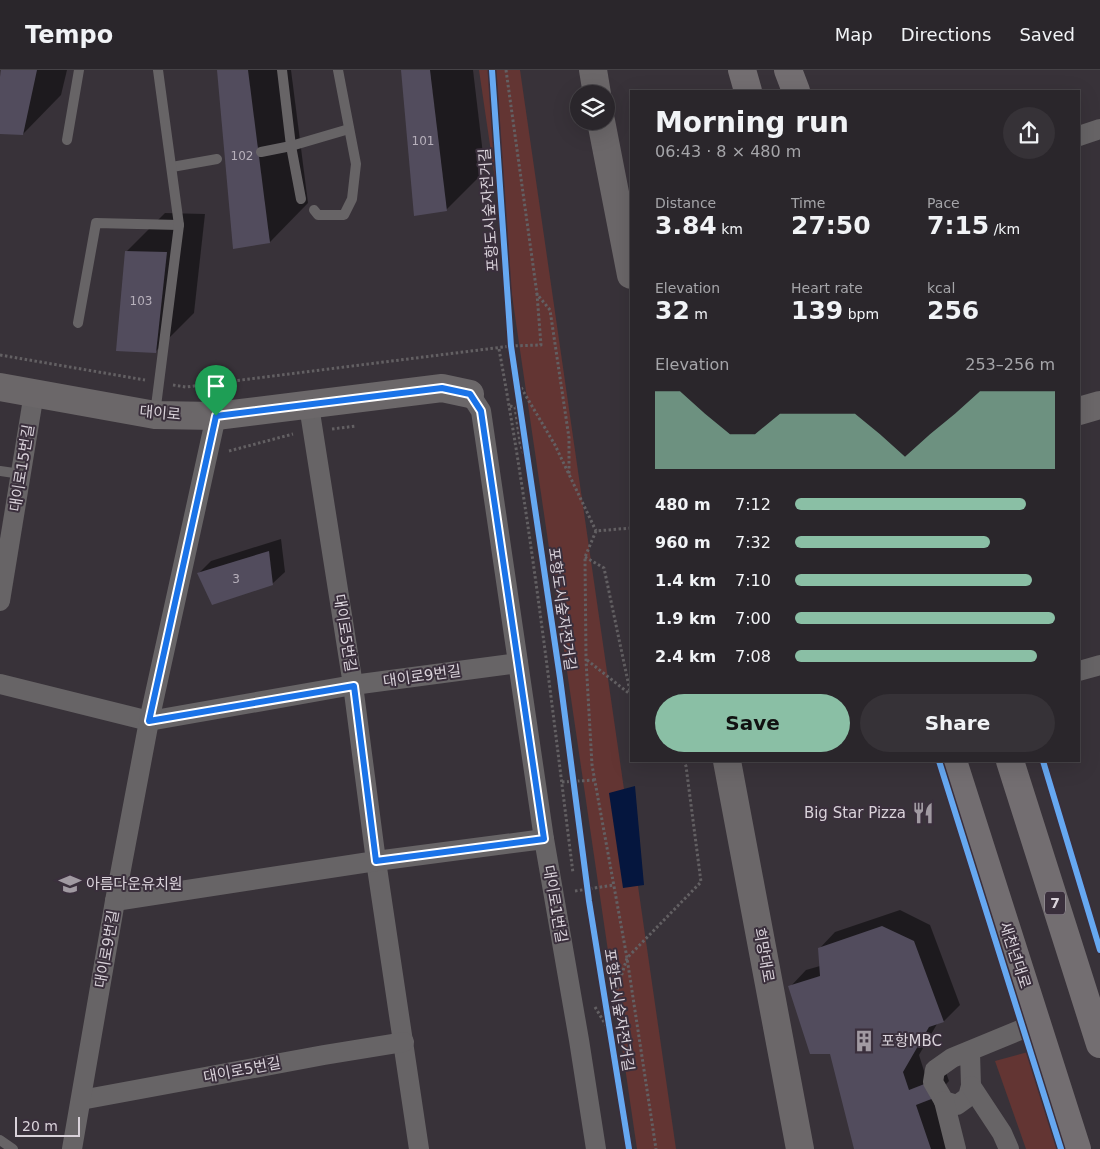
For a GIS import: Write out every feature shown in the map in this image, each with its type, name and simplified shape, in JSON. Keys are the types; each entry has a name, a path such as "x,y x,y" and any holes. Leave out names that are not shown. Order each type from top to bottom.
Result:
{"main road":[{"path":"742,70 748,90"},
{"path":"788,70 796,90"},
{"name":"새천년대로","path":"953,762 1077,1149"},
{"name":"7","path":"1010,762 1100,1044"}],"street":[{"path":"593,70 596,85"},
{"path":"1080,136 1100,129"},
{"path":"603,130 630,270"},
{"name":"대이로","path":"0,388 155,415 216,416 442,388 470,394"},
{"name":"대이로15번길","path":"0,601 34,393"},
{"name":"대이로1번길","path":"470,394 481,411 544,839 596,1149"},
{"path":"1080,410 1100,405"},
{"name":"대이로5번길","path":"308,406 354,686 376,861 419,1149"},
{"name":"대이로9번길","path":"72,1149 115,901 149,721 216,416"},
{"name":"대이로9번길","path":"149,721 354,686 518,663"},
{"path":"1080,671 1100,665"},
{"path":"0,684 149,721"},
{"name":"희망대로","path":"727,762 800,1149"},
{"path":"115,901 376,861 544,839"},
{"path":"956,1149 944,1101 933,1082 936,1070 952,1058 1036,1023"},
{"name":"대이로5번길","path":"81,1100 404,1042"},
{"path":"944,1101 957,1105 968,1097 971,1086 970,1052"},
{"path":"971,1086 1002,1133 1009,1149"}],"lane":[{"path":"67,140 79,70"},
{"path":"155,415 179,225 158,70"},
{"path":"282,70 291,146 301,199"},
{"path":"314,210 318,214 344,215 352,198 356,164 338,70"},
{"path":"261,152 291,146 349,129"},
{"path":"172,167 217,159"},
{"path":"78,323 96,223 179,225"},
{"path":"0,471 21,474"},
{"path":"0,1140 13,1149"}],"path":[{"path":"0,355 186,387 259,376 500,349 511,344 540,345 536,294 506,70"},
{"path":"536,294 550,310 569,438 569,475"},
{"path":"511,344 512,354"},
{"path":"500,349 545,648 575,891 588,892 614,885"},
{"path":"514,371 530,477"},
{"path":"516,379 555,445 596,531 585,557 586,660 592,765 627,958 656,1149"},
{"path":"510,406 515,407 520,443 529,468"},
{"path":"227,455 230,450 299,433"},
{"path":"596,531 630,528"},
{"path":"585,557 604,568 630,691"},
{"path":"586,660 630,695"},
{"path":"608,1018 627,958 701,882 686,766 684,762"},
{"path":"573,772 575,791"},
{"path":"562,782 595,780"},
{"path":"586,879 588,892"},
{"path":"595,1013 593,1004 610,1032"}],"shaded area":[{"path":"479,70 520,70 676,1149 637,1149"},
{"path":"1028,1052 1059,1149 1026,1149 995,1061"}],"water":[{"path":"635,786 644,885 623,888 609,793"}],"building":[{"path":"1,70 37,70 23,135 0,134"},
{"path":"217,70 248,70 270,243 233,249"},
{"path":"401,70 430,70 447,211 414,216"},
{"path":"125,251 167,252 156,353 116,351"},
{"path":"269,551 273,585 212,605 197,573"},
{"name":"포항MBC","path":"882,926 914,941 944,1022 929,1027 903,1072 909,1090 927,1083 934,1098 916,1105 931,1149 854,1149 830,1054 810,1054 788,986 820,976 818,948"}],"cycle path":[{"name":"포항도시숲자전거길","path":"492,70 511,346 560,678 589,901 629,1149"},
{"path":"939,762 1061,1149"},
{"path":"1043,762 1100,950"}],"place":[{"name":"Big Star Pizza","path":"923,813"},
{"name":"아름다운유치원","path":"70,884"},
{"name":"포항MBC","path":"864,1041"}],"route":[{"path":"442,388 470,394 481,411 544,839 376,861 354,686 149,721 216,416 442,388"}]}
